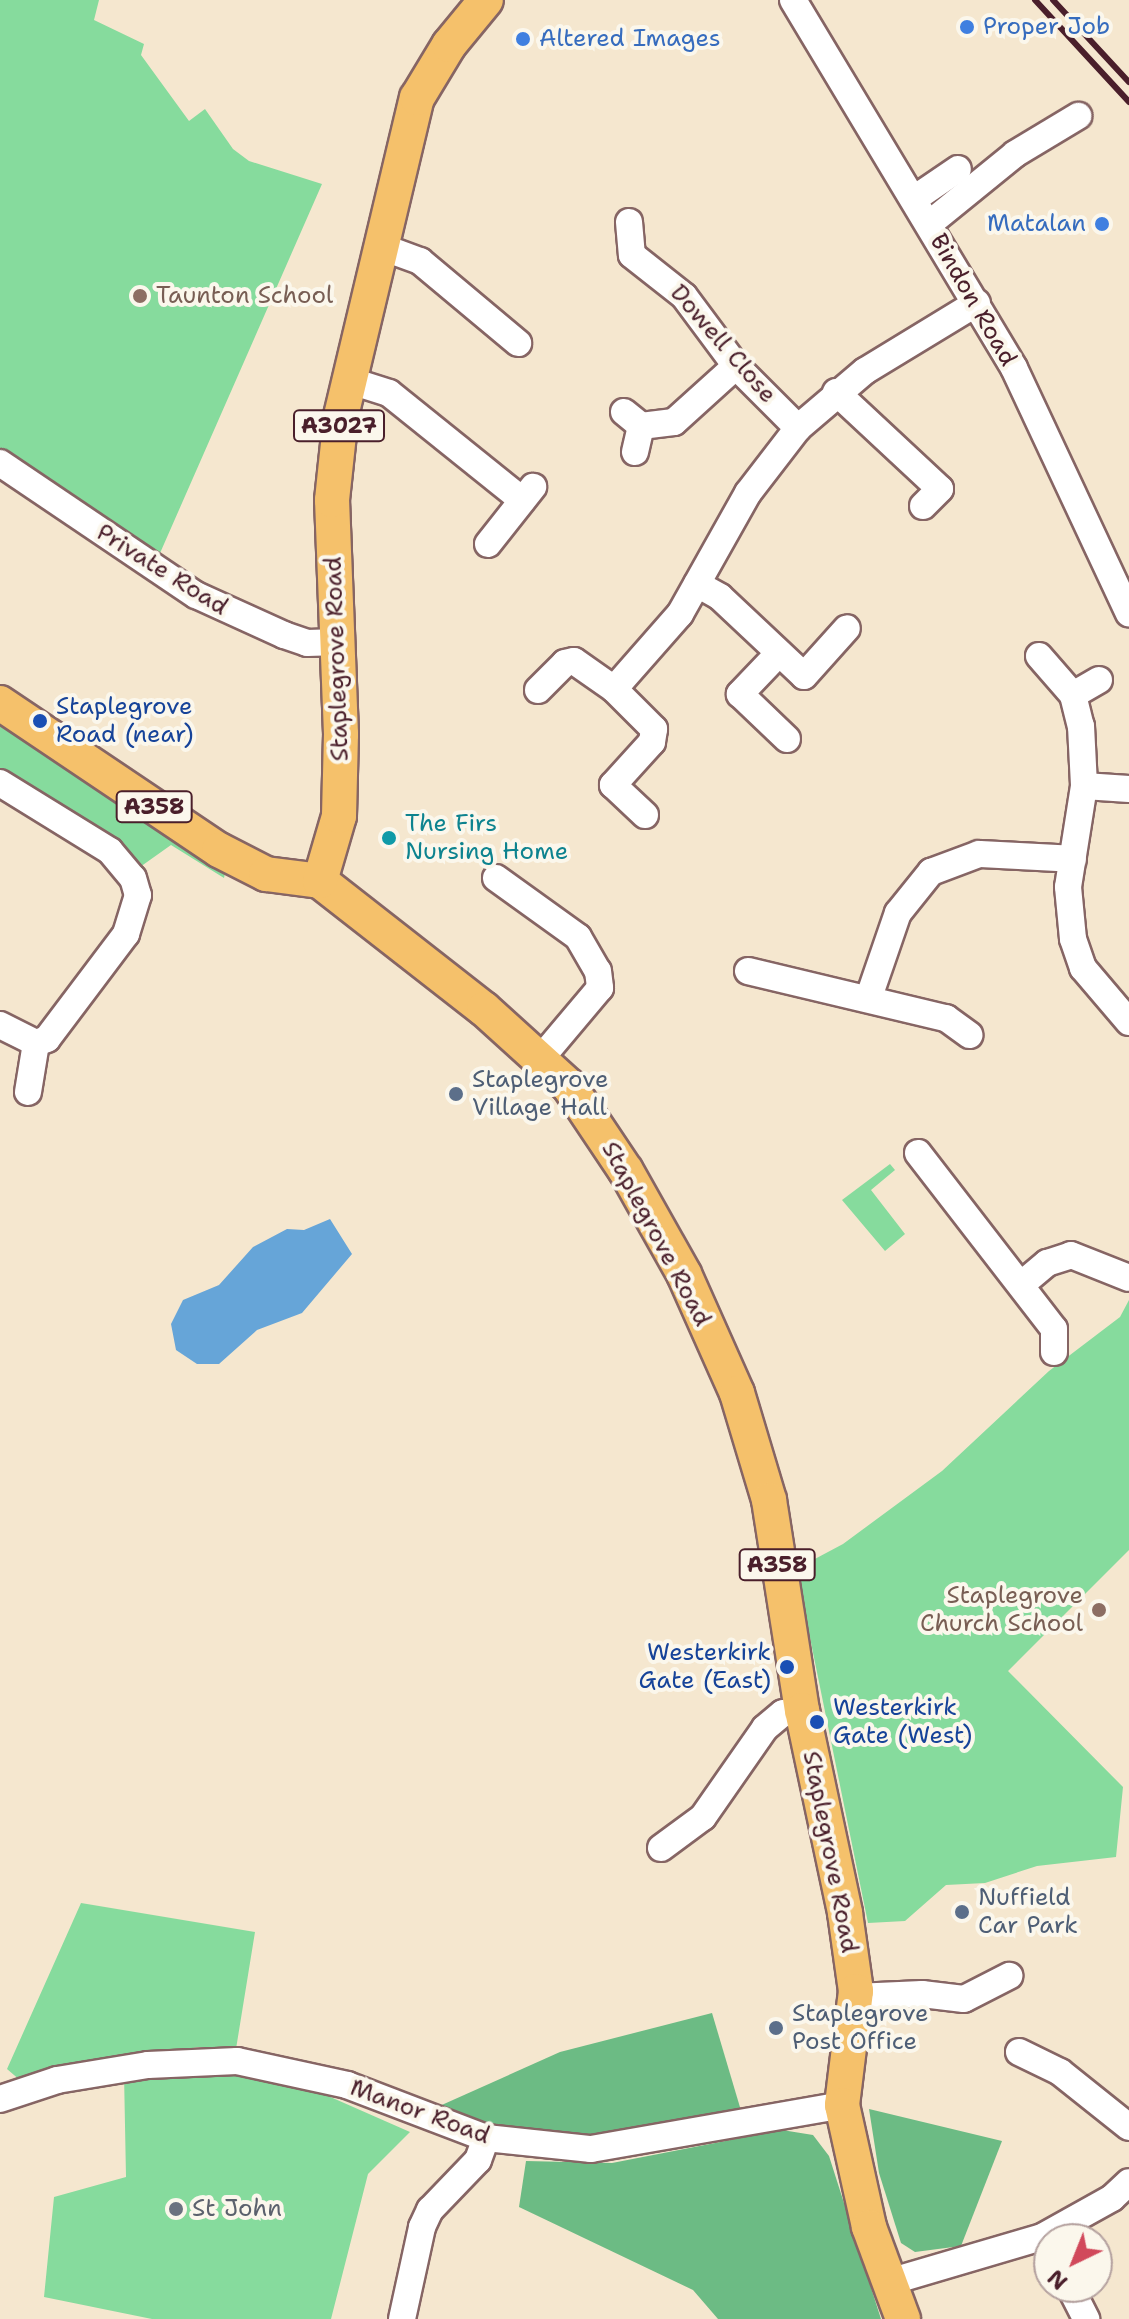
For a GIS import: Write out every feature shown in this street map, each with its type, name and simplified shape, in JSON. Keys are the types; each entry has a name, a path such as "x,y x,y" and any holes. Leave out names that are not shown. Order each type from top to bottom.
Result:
{"main road":[{"name":"Staplegrove Road","path":"486,0 449,45 417,98 348,380 332,500 339,642 339,816 320,881 541,1058 589,1111 684,1274 737,1393 769,1500 802,1710 845,1913 855,1997 842,2105"},
{"name":"A358","path":"0,703 244,864 266,874 320,881"},
{"name":"A358","path":"842,2105 854,2170 903,2319"}],"street":[{"name":"Bindon Road","path":"793,0 1014,368 1129,613"},
{"path":"929,224 1015,154 1078,116"},
{"path":"914,199 958,169"},
{"name":"Dowell Close","path":"629,222 621,260 684,296 736,366 798,428"},
{"path":"379,246 420,261 518,343"},
{"path":"614,689 680,614 748,493 798,428 836,392 977,303"},
{"path":"635,452 632,419 685,416 736,366"},
{"path":"348,380 389,393 527,494 488,544"},
{"path":"836,392 940,489 923,506"},
{"name":"Private Road","path":"0,463 196,595 307,643 339,642"},
{"path":"697,584 720,597 804,676 847,628"},
{"path":"779,653 740,694 787,739"},
{"path":"1039,656 1073,695 1081,726 1084,786 1068,908 1073,939 1083,968 1128,1020"},
{"path":"538,690 565,663 574,661 614,689 654,729 652,742 613,785 645,815"},
{"path":"1073,695 1099,680"},
{"path":"0,783 110,851 133,878 138,895 136,915 109,960 47,1039 36,1043 0,1025"},
{"path":"1084,786 1129,789"},
{"path":"869,997 898,913 931,872 979,854 1073,859"},
{"path":"515,882 578,937 598,971 600,988 593,999 541,1058"},
{"path":"748,971 869,997 946,1018 969,1035"},
{"path":"28,1092 36,1043"},
{"path":"918,1153 1054,1329 1054,1352"},
{"path":"1022,1284 1047,1263 1071,1255 1129,1278"},
{"path":"661,1848 703,1817 765,1728 783,1713 802,1710"},
{"path":"855,1997 922,1994 964,1999 1009,1976"},
{"path":"1019,2052 1055,2084 1129,2127"},
{"name":"Manor Road","path":"0,2099 57,2080 148,2065 237,2061 347,2085 486,2138 591,2149 842,2105"},
{"path":"402,2319 422,2227 430,2210 478,2160 486,2138"},
{"path":"1074,2223 1112,2198 1129,2182"},
{"path":"889,2282 1033,2245"}],"green space":[{"name":"Taunton School","path":"0,0 99,0 94,20 144,44 141,55 189,121 205,109 233,149 249,161 322,184 157,560 0,453"},
{"path":"0,725 225,873 224,878 171,845 140,867 122,847 0,773"},
{"path":"890,1164 895,1170 871,1190 905,1234 885,1251 842,1200"},
{"path":"1129,1300 1129,1550 1008,1671 1123,1787 1116,1857 1037,1866 985,1883 946,1885 905,1921 868,1923 796,1569 843,1544 942,1471 1049,1371 1120,1317"},
{"path":"81,1903 255,1932 236,2049 198,2047 21,2081 7,2069"},
{"path":"712,2013 742,2114 598,2142 501,2133 435,2108 560,2052"},
{"path":"211,2070 310,2088 410,2132 368,2174 331,2319 152,2319 44,2297 54,2197 126,2177 124,2074"},
{"path":"869,2109 1002,2141 961,2246 915,2252 901,2243 879,2173"},
{"path":"782,2130 813,2135 829,2156 881,2319 718,2319 693,2290 519,2207 526,2161 612,2163"}],"water":[{"path":"330,1219 352,1254 302,1313 257,1330 219,1364 197,1364 176,1350 171,1324 183,1300 219,1285 253,1247 287,1229 304,1230"}],"railway":[{"path":"1035,0 1129,102"},
{"path":"1053,0 1129,82"}],"place":[{"name":"Proper Job","path":"967,27"},
{"name":"Altered Images","path":"523,39"},
{"name":"Matalan","path":"1102,224"},
{"name":"Taunton School","path":"140,296"},
{"name":"Staplegrove Road (near)","path":"40,721"},
{"name":"The Firs Nursing Home","path":"389,838"},
{"name":"Staplegrove Village Hall","path":"456,1094"},
{"name":"Staplegrove Church School","path":"1099,1610"},
{"name":"Westerkirk Gate (East)","path":"787,1667"},
{"name":"Westerkirk Gate (West)","path":"817,1722"},
{"name":"Nuffield Car Park","path":"962,1912"},
{"name":"Staplegrove Post Office","path":"776,2028"},
{"name":"St John","path":"176,2209"}]}
